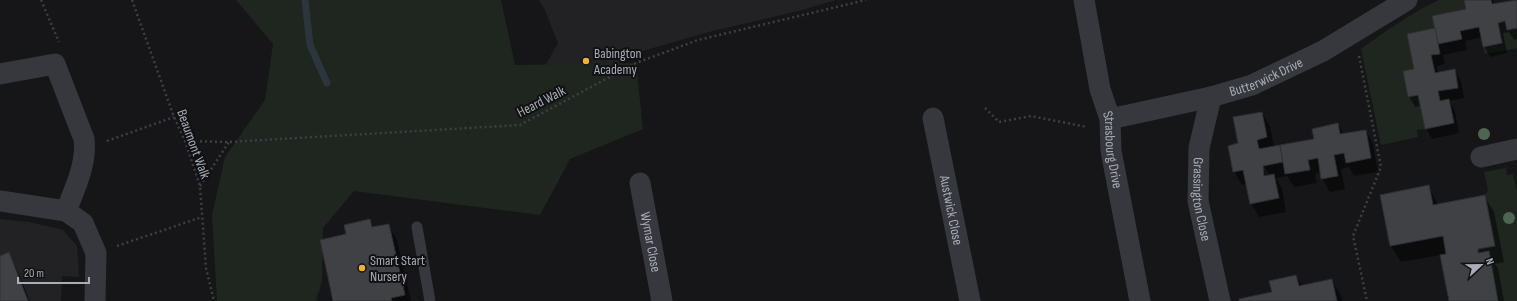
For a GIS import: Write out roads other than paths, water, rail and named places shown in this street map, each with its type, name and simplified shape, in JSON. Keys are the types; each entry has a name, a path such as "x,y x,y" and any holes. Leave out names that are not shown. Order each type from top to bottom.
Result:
{"street":[{"name":"Strasbourg Drive","path":"1084,0 1100,89 1110,125 1111,151 1140,301"},
{"name":"Butterwick Drive","path":"1110,125 1252,85 1324,51 1407,0"},
{"path":"0,74 55,64 84,139 85,149 85,159 66,211"},
{"name":"Grassington Close","path":"1211,97 1200,148 1198,202 1220,301"},
{"name":"Austwick Close","path":"933,118 970,301"},
{"path":"1481,157 1517,149"},
{"name":"Wymar Close","path":"640,183 662,301"},
{"path":"0,201 66,211 82,223 96,253 95,301"}],"lane":[{"path":"417,227 430,301"}],"waterway":[{"path":"305,0 310,45 327,83"}],"place":[{"name":"Babington Academy","path":"586,61"},
{"name":"Smart Start Nursery","path":"362,268"}]}
